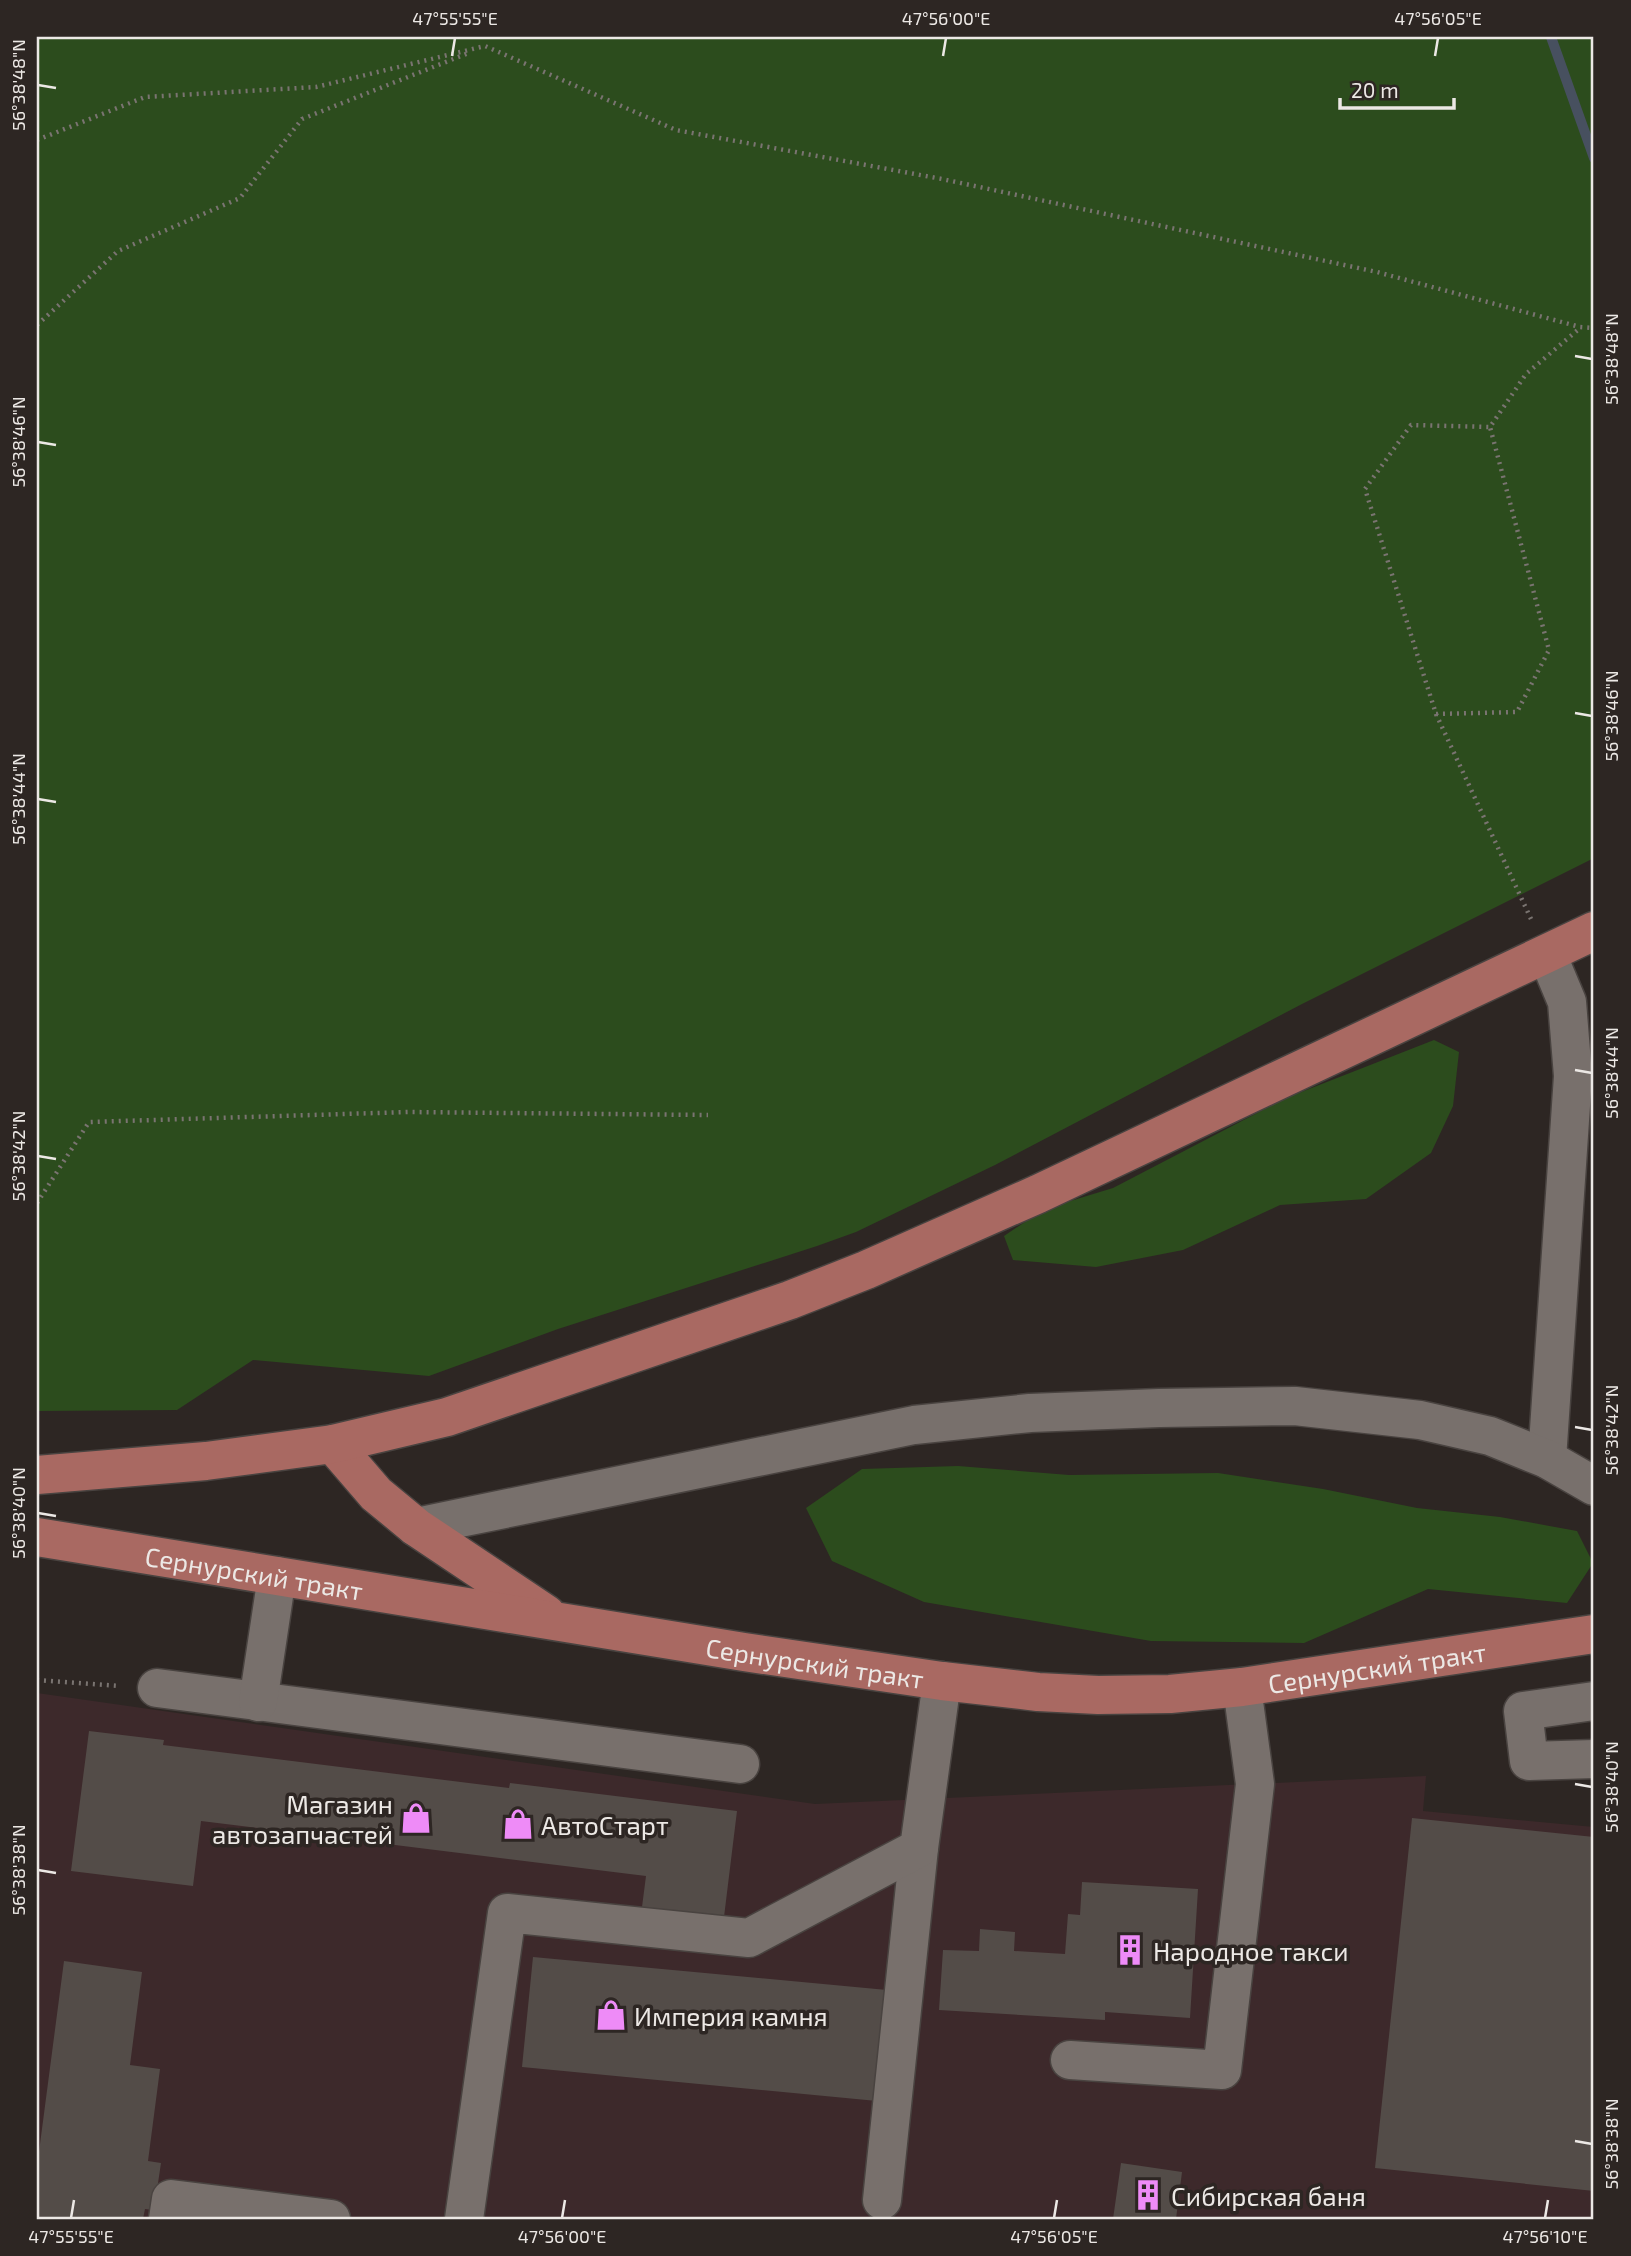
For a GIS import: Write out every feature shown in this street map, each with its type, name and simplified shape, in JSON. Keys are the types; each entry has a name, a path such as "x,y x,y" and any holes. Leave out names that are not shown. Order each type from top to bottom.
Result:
{"main road":[{"path":"37,1475 206,1461 333,1444 473,1408 777,1305 866,1270 1038,1194 1594,931"},
{"path":"333,1444 376,1494 416,1527 555,1620"},
{"name":"Сернурский тракт","path":"37,1537 744,1652 1038,1692 1098,1695 1242,1687 1594,1634"}],"lane":[{"path":"1547,954 1567,1002 1573,1076 1547,1459"},
{"path":"416,1527 914,1425 1030,1413 1295,1406 1420,1420 1490,1436 1547,1459 1594,1486"},
{"path":"258,1702 277,1576"},
{"path":"882,2200 919,1848 942,1681"},
{"path":"1070,2060 1222,2070 1255,1784 1242,1687"},
{"path":"157,1688 740,1764"},
{"path":"1594,1701 1523,1711 1529,1761 1594,1759"},
{"path":"464,2219 507,1913 749,1938 919,1848"},
{"path":"168,2219 171,2199 331,2219"}],"path":[{"path":"37,139 145,97 316,87 485,46 676,130 942,179 1377,272 1580,327 1594,328"},
{"path":"37,325 118,251 240,198 302,120 485,46"},
{"path":"1436,714 1517,712 1549,650 1490,426 1526,374 1580,327"},
{"path":"1490,426 1411,425 1365,489 1436,714 1547,954"},
{"path":"37,1203 89,1122 408,1112 708,1115"},
{"path":"37,1680 157,1688"}],"shaded area":[{"path":"37,1693 815,1804 1426,1776 1423,1811 1594,1827 1594,2219 37,2219"}],"green space":[{"path":"37,37 1594,37 1594,858 1302,1004 995,1165 856,1232 817,1246 558,1329 429,1376 253,1360 177,1410 37,1411"},
{"path":"1434,1040 1459,1052 1453,1106 1431,1153 1366,1199 1280,1205 1183,1250 1096,1267 1013,1260 1004,1236 1044,1209 1113,1188 1286,1098"},
{"path":"958,1466 1069,1475 1218,1473 1323,1489 1417,1508 1500,1517 1577,1531 1593,1563 1567,1603 1428,1589 1304,1643 1151,1641 924,1602 832,1561 806,1508 862,1469"}],"building":[{"path":"89,1731 164,1740 163,1745 509,1788 510,1783 737,1811 724,1917 642,1907 646,1876 201,1821 193,1886 71,1871"},
{"path":"1412,1818 1594,1837 1594,2191 1375,2168"},
{"name":"Народное такси","path":"1082,1882 1198,1889 1190,2018 1105,2012 1105,2020 939,2010 943,1950 979,1951 980,1929 1015,1932 1014,1951 1065,1954 1068,1914 1080,1915"},
{"path":"533,1957 887,1990 877,2101 522,2067"},
{"path":"64,1961 142,1972 130,2065 160,2069 148,2161 161,2163 154,2210 145,2209 143,2219 37,2219 37,2167"},
{"name":"Сибирская баня","path":"1121,2163 1182,2172 1176,2219 1113,2219"}],"waterway":[{"path":"1551,37 1594,158"}],"place":[{"name":"Магазин автозапчастей","path":"416,1818"},
{"name":"АвтоСтарт","path":"518,1824"},
{"name":"Народное такси","path":"1130,1950"},
{"name":"Империя камня","path":"611,2015"},
{"name":"Сибирская баня","path":"1148,2195"}]}
